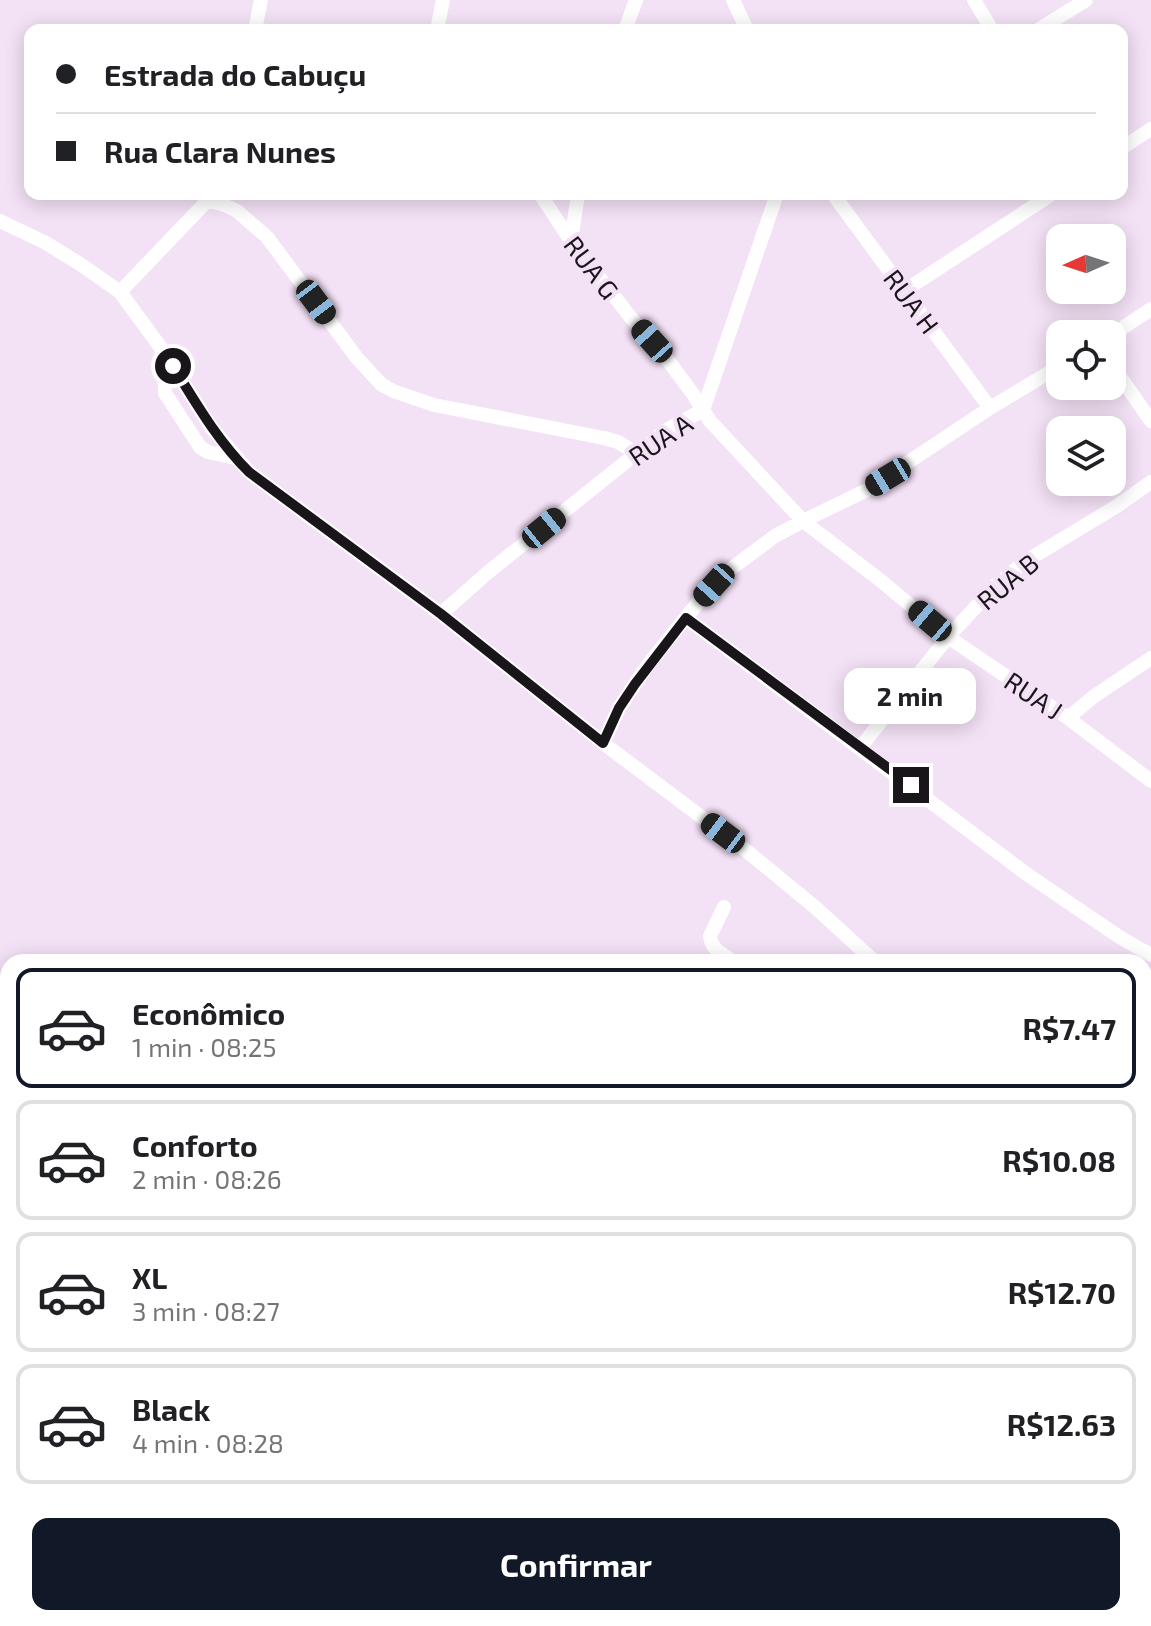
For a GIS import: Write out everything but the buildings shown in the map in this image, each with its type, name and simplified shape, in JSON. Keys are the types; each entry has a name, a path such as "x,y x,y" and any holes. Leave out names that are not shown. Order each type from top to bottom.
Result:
{"street":[{"path":"256,24 261,0"},
{"path":"438,24 443,0"},
{"path":"627,24 636,0"},
{"path":"733,0 744,24"},
{"path":"974,0 988,24"},
{"path":"1048,24 1086,0"},
{"path":"1128,144 1151,129"},
{"path":"120,292 207,200"},
{"path":"215,200 237,211 267,237 357,358 381,384 434,405 604,438 636,453"},
{"name":"RUA G","path":"544,200 571,241 667,359 710,421 803,521"},
{"path":"571,241 577,200"},
{"name":"RUA A","path":"441,614 636,453 663,432 703,410 775,200"},
{"name":"RUA H","path":"837,200 990,408"},
{"path":"904,291 1043,200"},
{"path":"0,221 46,243 120,292 235,459 266,486 441,614 603,743 772,871 816,908 862,954"},
{"path":"1126,326 1151,309"},
{"path":"603,743 619,708 635,684 686,618 728,571 775,536 865,491 1046,374"},
{"path":"1126,385 1151,421"},
{"name":"RUA B","path":"860,748 987,593 1026,561 1151,482"},
{"name":"RUA J","path":"803,521 948,637 1068,718 1151,781"},
{"path":"686,618 1028,875 1149,954"},
{"path":"1068,718 1151,658"},
{"path":"722,954 715,949 710,936 724,907"}],"route":[{"path":"173,366 222,443 249,472 441,614 603,743 619,708 647,666 686,618 911,785"}]}
